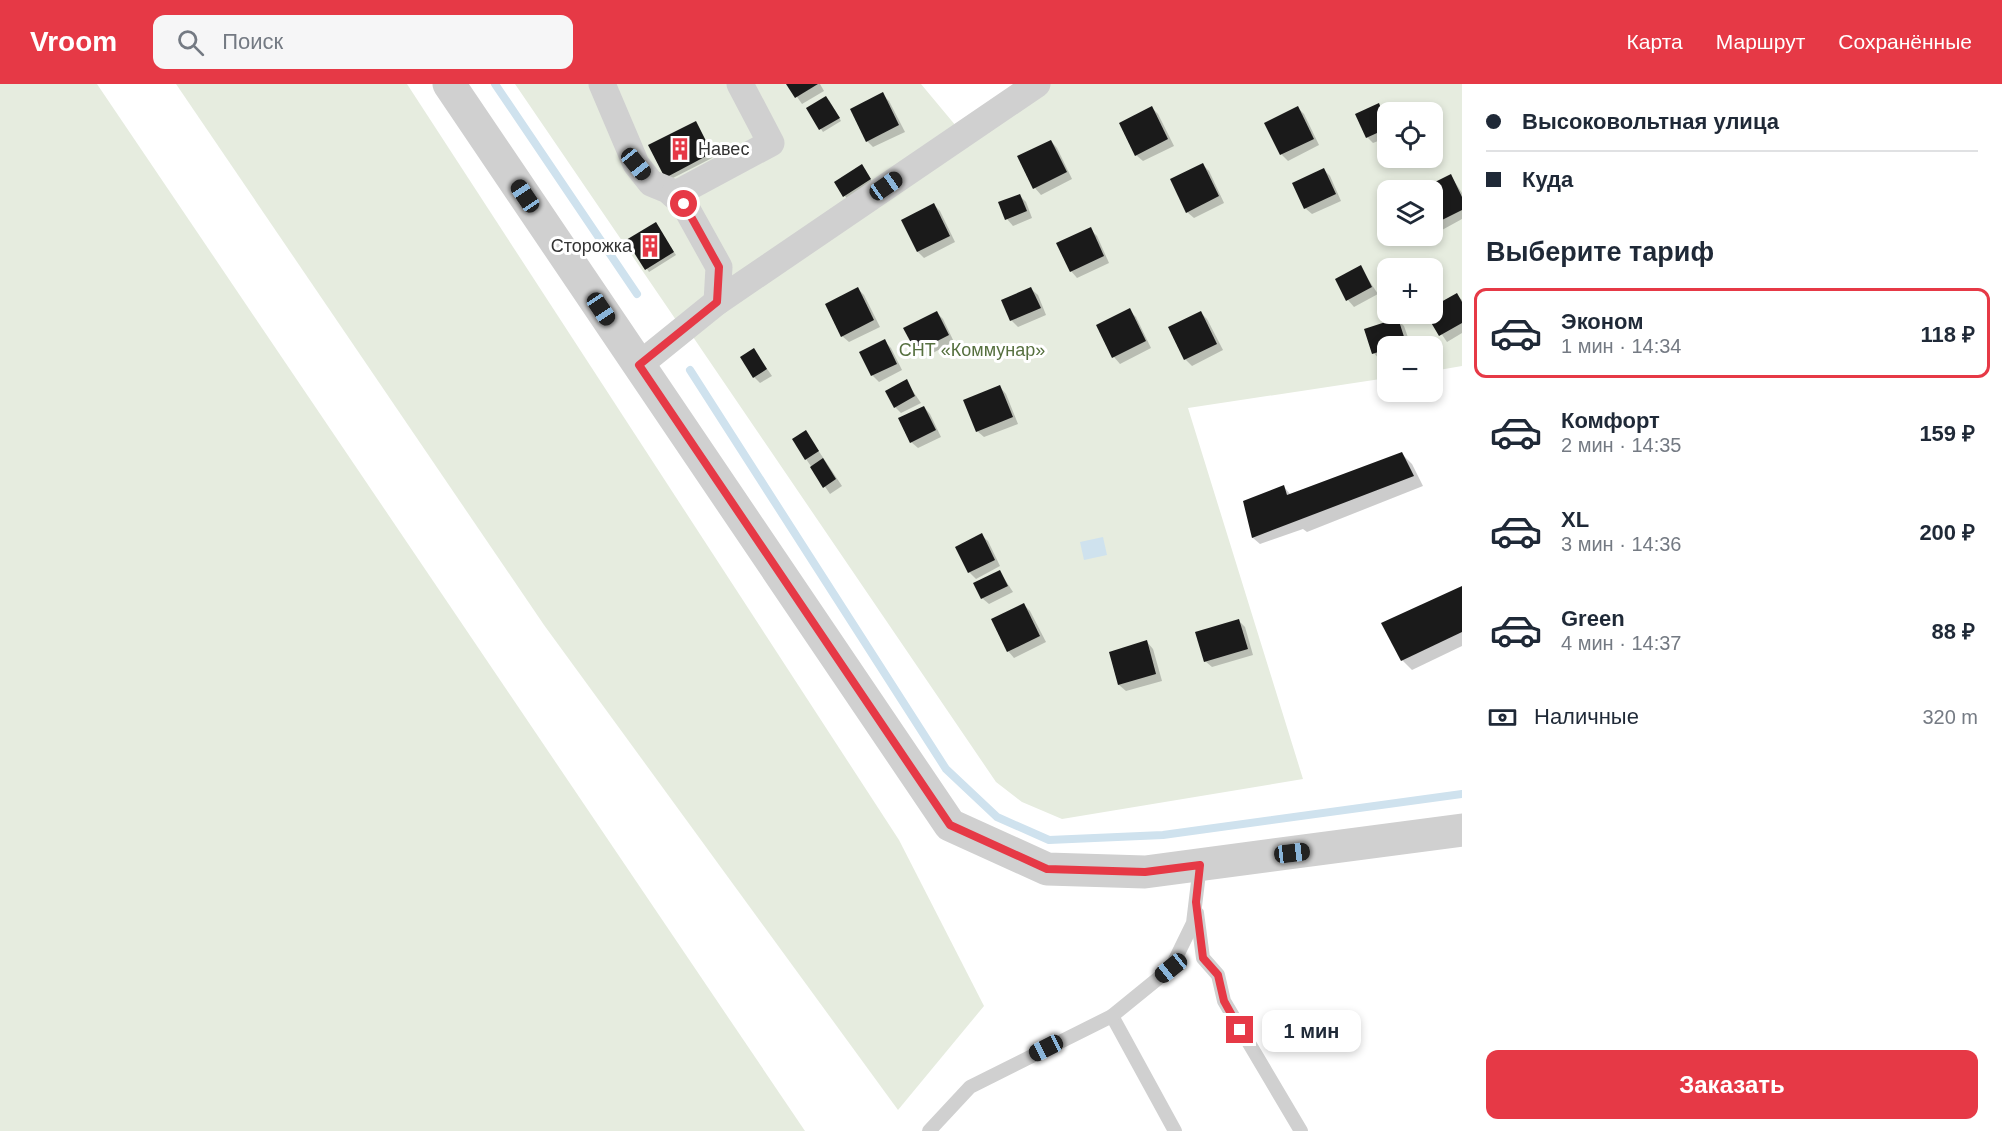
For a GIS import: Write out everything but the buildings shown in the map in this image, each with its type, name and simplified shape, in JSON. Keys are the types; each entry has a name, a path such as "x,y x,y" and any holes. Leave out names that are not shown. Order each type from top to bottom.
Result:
{"street":[{"path":"449,84 950,825 1047,869 1145,872 1462,830"},
{"path":"602,84 636,164 651,183 668,190 684,204 719,267 717,302"},
{"path":"674,195 771,144 740,84"},
{"path":"639,365 717,302 1036,84"}],"lane":[{"path":"929,1131 970,1087 1112,1016 1171,968 1193,924 1200,865"},
{"path":"1196,902 1203,958 1218,975 1224,1001 1301,1131"},
{"path":"1112,1016 1175,1131"}],"green space":[{"path":"0,84 97,84 805,1131 0,1131"},
{"path":"176,84 407,84 899,840 984,1006 898,1110 544,625"},
{"name":"СНТ «Коммунар»","path":"515,84 921,84 956,126 1020,84 1462,84 1462,366 1443,369 1443,336 1377,336 1377,380 1188,408 1303,779 1062,819 1022,802 996,782 691,334 676,320"}],"water":[{"path":"1103,537 1107,555 1084,560 1080,542"}],"waterway":[{"path":"495,84 637,294"},
{"path":"690,370 946,769 997,817 1049,840 1163,835 1462,794"}],"place":[{"name":"Навес","path":"680,149"},
{"name":"Сторожка","path":"650,246"}],"route":[{"path":"684,204 719,267 717,302 680,329 639,365 950,825 1047,869 1145,872 1200,865 1196,902 1203,958 1218,975 1224,1001 1240,1030"}]}
